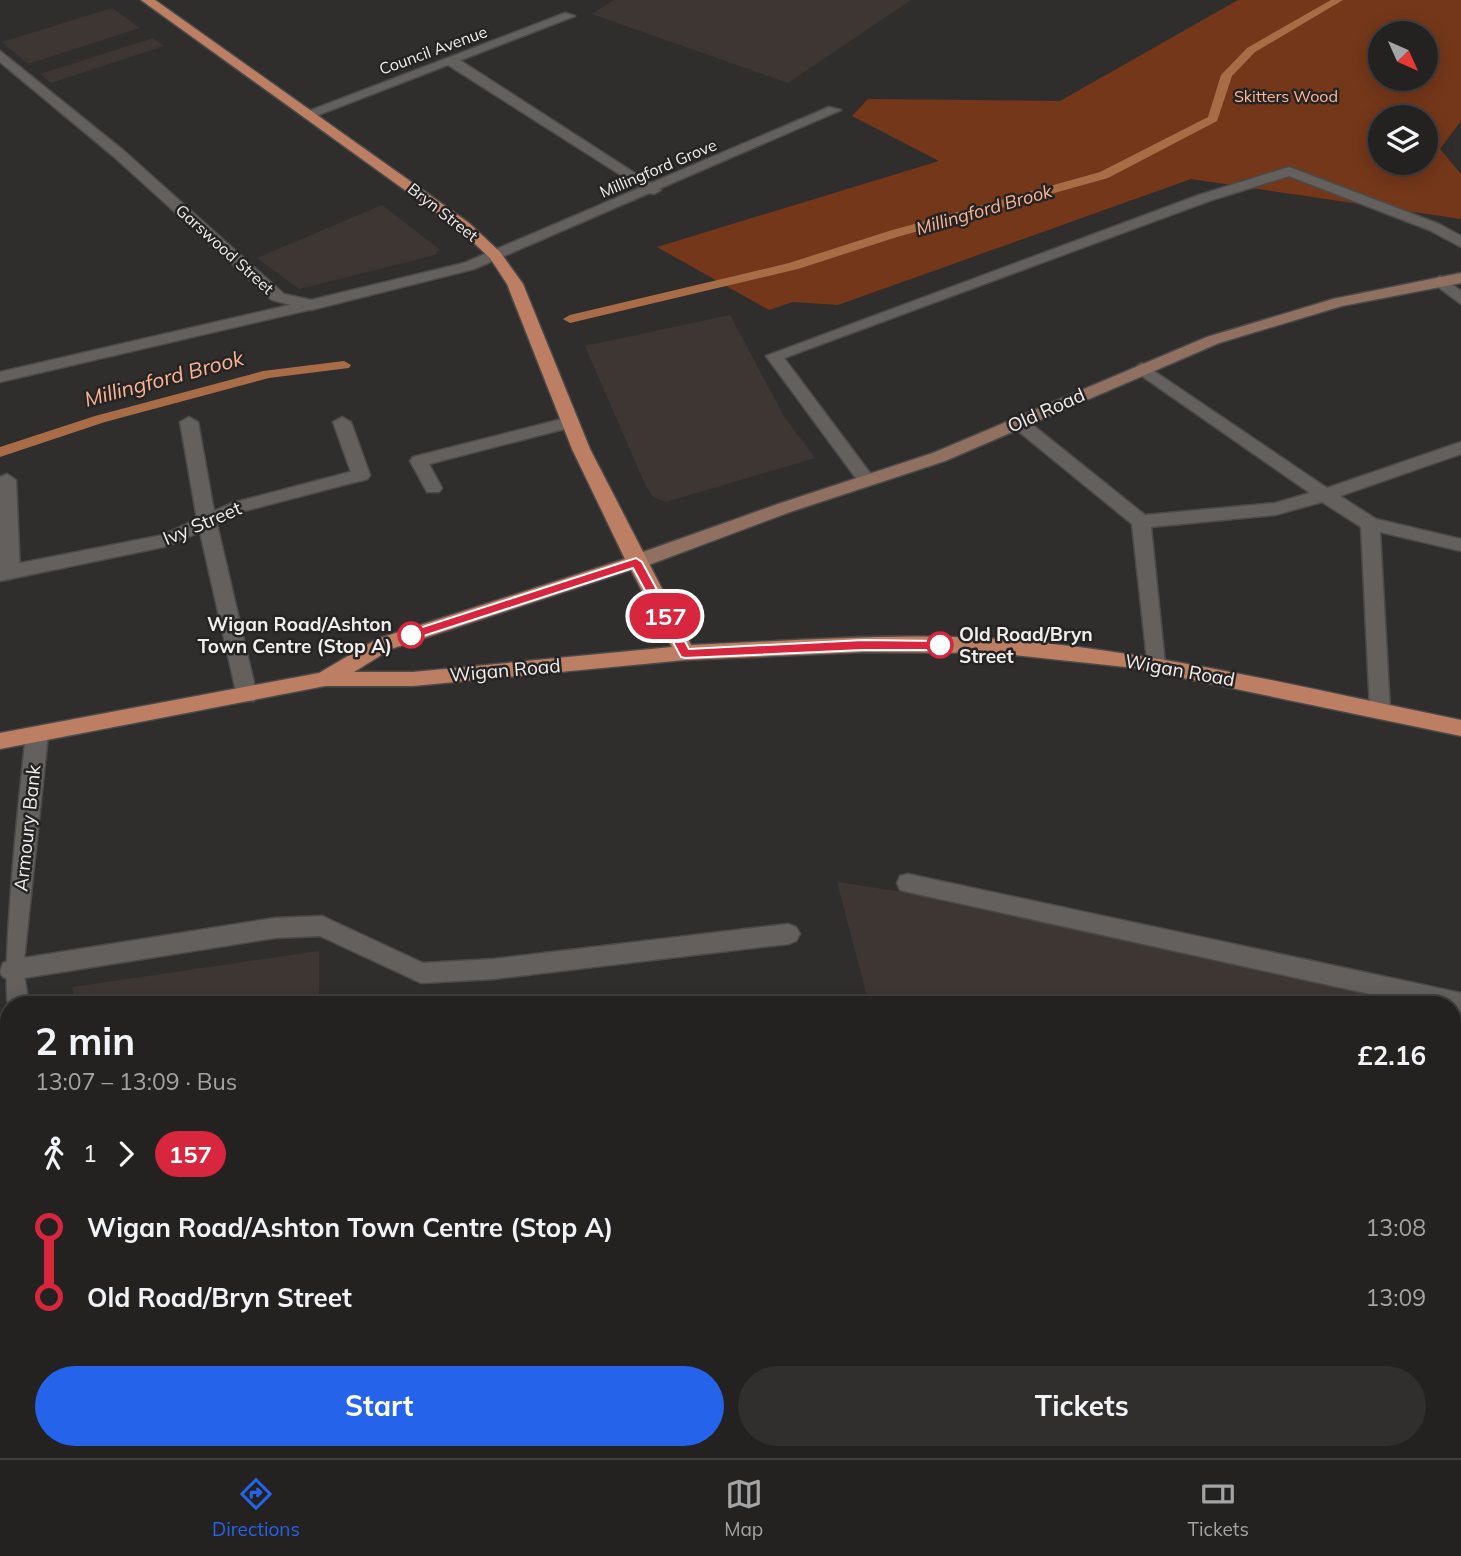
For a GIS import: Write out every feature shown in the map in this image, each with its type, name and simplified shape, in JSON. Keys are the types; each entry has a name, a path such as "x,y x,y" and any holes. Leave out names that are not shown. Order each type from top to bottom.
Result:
{"main road":[{"name":"Bryn Street","path":"147,0 464,226 495,255 515,284 570,422 636,562"},
{"path":"636,562 685,653"},
{"name":"Wigan Road","path":"325,679 384,643 636,562"},
{"name":"Wigan Road","path":"0,741 325,679 414,679 685,653 863,645 996,646 1155,664 1461,728"}],"street":[{"name":"Council Avenue","path":"308,114 453,62 569,16"},
{"name":"Garswood Street","path":"0,55 118,153 278,297 311,305 469,266 495,255"},
{"path":"453,62 654,190"},
{"name":"Millingford Grove","path":"495,255 654,190 834,110"},
{"path":"867,481 774,356 1204,198 1289,171 1434,227 1461,242"},
{"name":"Old Road","path":"636,562 784,508 939,457 1142,368 1213,340 1339,302 1461,278"},
{"path":"1440,281 1461,299"},
{"path":"0,377 311,305"},
{"path":"1142,368 1370,524 1461,545"},
{"path":"189,422 207,522 247,696"},
{"name":"Ivy Street","path":"5,573 168,540 238,506 361,475 342,422"},
{"path":"433,488 419,461 570,422"},
{"path":"1018,422 1141,522 1275,509 1325,495 1461,448"},
{"path":"5,573 6,480"},
{"path":"1141,522 1155,664"},
{"path":"1370,524 1380,710"},
{"name":"Armoury Bank","path":"16,996 11,970 37,735"},
{"path":"908,883 1424,996"},
{"path":"11,970 275,928 322,926 421,973 494,969 788,934"}],"shaded area":[{"path":"614,0 911,0 788,83 592,14"},
{"path":"112,8 140,28 28,64 2,42"},
{"path":"153,38 164,46 51,83 40,74"},
{"path":"382,205 439,249 435,255 299,289 257,258"},
{"path":"730,315 785,418 815,458 666,502 653,497 644,482 585,346"},
{"path":"837,882 1050,914 1418,994 1418,996 867,996"},
{"path":"319,951 319,996 74,996 72,987"}],"green space":[{"name":"Skitters Wood","path":"1238,0 1461,0 1461,121 1440,149 1461,174 1461,219 1191,179 838,305 793,302 769,310 657,247 939,161 852,116 868,99 1060,101"}],"waterway":[{"name":"Millingford Brook","path":"570,319 793,266 893,234 1104,175 1213,119 1227,75 1251,50 1338,0"},
{"name":"Millingford Brook","path":"0,452 100,419 268,374 344,365"}],"bus line":[{"name":"157","path":"411,635 636,562 685,653 863,645 940,645"}],"place":[{"name":"Wigan Road/Ashton Town Centre (Stop A)","path":"411,635"},
{"name":"Old Road/Bryn Street","path":"940,645"}]}
